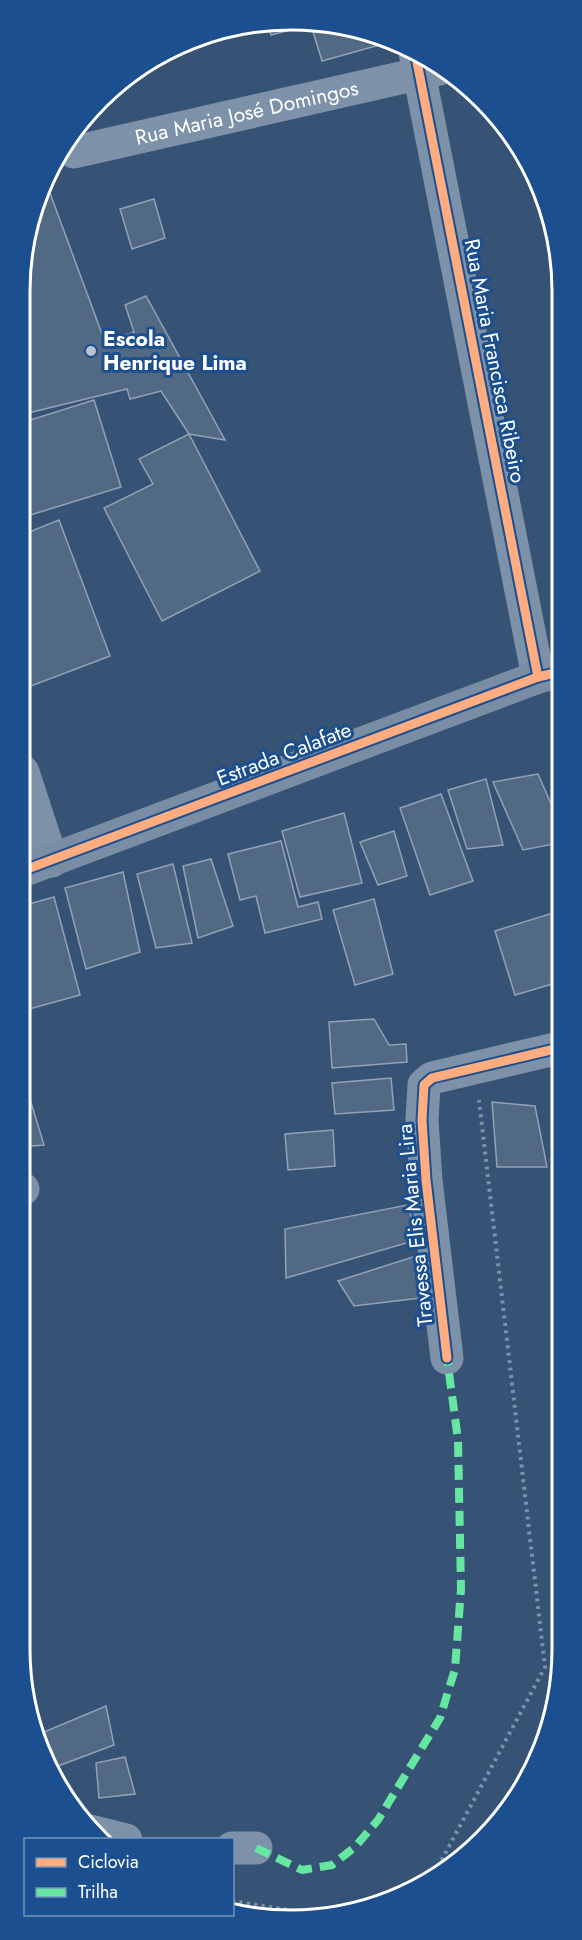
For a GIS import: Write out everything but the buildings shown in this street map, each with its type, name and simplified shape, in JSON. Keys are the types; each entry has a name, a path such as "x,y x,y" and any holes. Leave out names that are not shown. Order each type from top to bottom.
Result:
{"street":[{"name":"Rua Maria José Domingos","path":"74,152 423,66"},
{"name":"Rua Maria Francisca Ribeiro","path":"427,68 549,675"},
{"name":"Estrada Calafate","path":"37,866 549,675"},
{"path":"30,819 37,866"},
{"name":"Travessa Elis Maria Lira","path":"447,1358 426,1180 422,1120 424,1085 432,1078 552,1050"}],"path":[{"path":"440,1863 546,1667 478,1096"},
{"path":"234,1901 286,1910"}],"marked path":[{"path":"256,1848 302,1870 332,1865 355,1847 378,1820 440,1718 455,1669 461,1589 458,1440 447,1358"}],"cycle path":[{"path":"417,63 538,677"},
{"path":"30,868 552,674"},
{"path":"447,1358 426,1180 422,1120 424,1085 432,1078 552,1050"}],"place":[{"name":"Escola Henrique Lima","path":"91,351"}]}
